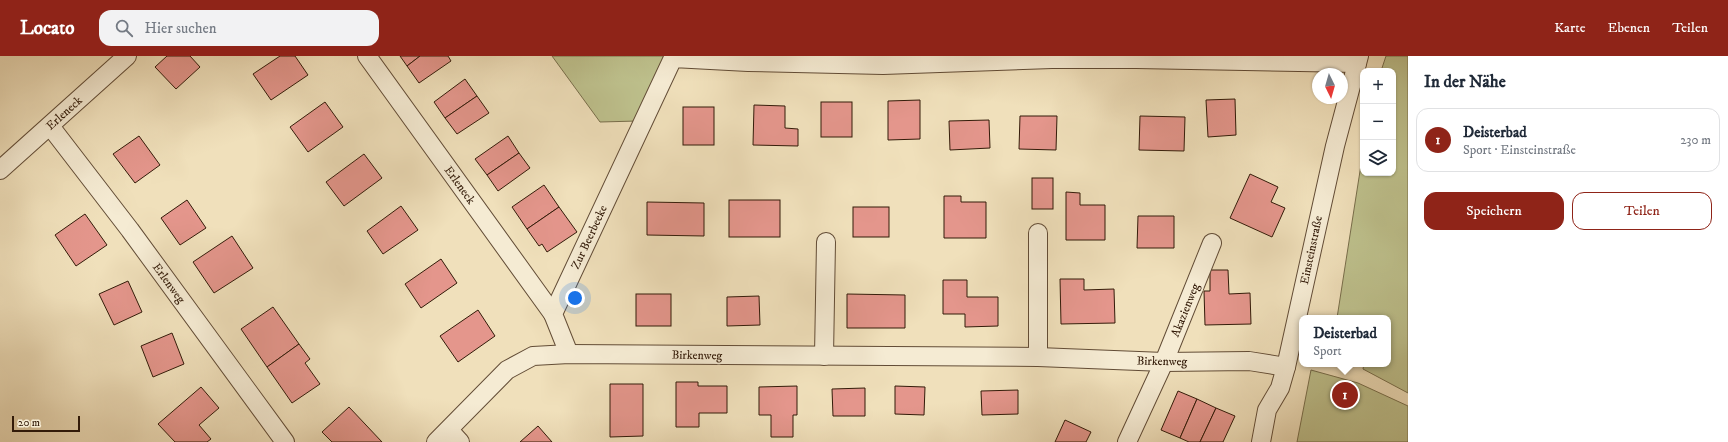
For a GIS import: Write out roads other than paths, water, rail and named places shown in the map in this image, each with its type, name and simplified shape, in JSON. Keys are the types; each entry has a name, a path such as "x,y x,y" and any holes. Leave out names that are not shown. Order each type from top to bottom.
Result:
{"street":[{"name":"Erleneck","path":"0,170 127,56"},
{"name":"Erleneck","path":"367,56 553,314"},
{"name":"Zur Beerbeeke","path":"553,314 673,58 830,64 930,65 1052,59 1358,59"},
{"name":"Einsteinstraße","path":"1261,442 1267,410 1280,388 1286,367 1322,199 1358,59"},
{"name":"Erlenweg","path":"50,126 130,230 285,442"},
{"path":"1038,233 1038,356"},
{"path":"824,356 826,242"},
{"name":"Akazienweg","path":"1128,442 1164,362 1212,243"},
{"path":"448,438 507,370 533,356 570,354 553,314"},
{"name":"Birkenweg","path":"570,354 1038,356 1164,362 1250,361 1286,367"}],"place":[{"name":"Deisterbad","path":"1345,395"}]}
